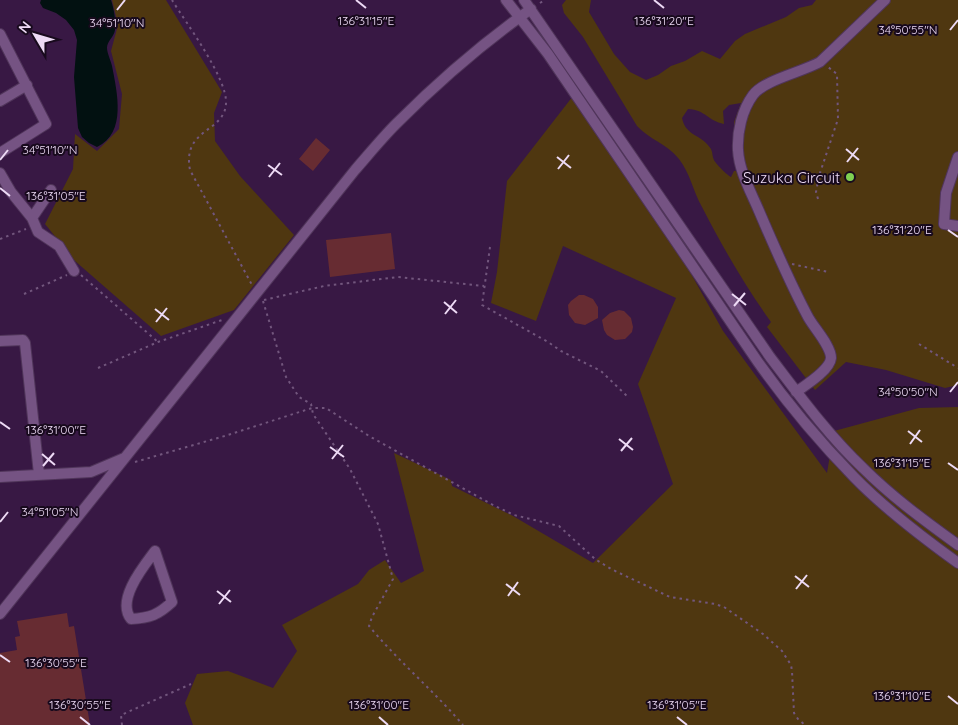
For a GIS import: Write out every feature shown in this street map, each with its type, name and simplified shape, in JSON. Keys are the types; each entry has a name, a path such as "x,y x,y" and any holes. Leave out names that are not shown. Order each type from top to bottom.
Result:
{"street":[{"path":"506,0 548,54 785,399 855,479 916,531 958,563"},
{"path":"524,0 796,392 862,468 958,546"},
{"path":"796,392 825,369 829,363 830,355 823,340 807,316 741,166 738,149 740,124 747,105 760,88 820,62 885,0"},
{"path":"0,614 128,460 239,314 260,296 355,170 395,124 480,48 532,9"},
{"path":"0,34 3,48 26,85 46,124 0,153"},
{"path":"0,101 26,85"},
{"path":"958,157 946,193 944,224 958,226"},
{"path":"0,173 38,232 59,246 74,271"},
{"path":"33,222 52,190"},
{"path":"0,341 23,340 25,343 38,474"},
{"path":"0,477 91,472 128,460"},
{"path":"155,552 172,602 160,612 148,618 131,619 126,607 129,593 143,568 155,552"}],"path":[{"path":"172,0 214,66 225,87 226,104 224,113 217,122 199,135 194,143 190,152 190,170 260,296 286,377 299,396 311,404 313,414 350,469 378,524 393,579 372,616 369,626 386,647 445,704 463,725"},
{"path":"818,198 816,192 818,176 838,119 837,74 820,62"},
{"path":"0,239 33,222"},
{"path":"490,247 482,305 561,351 601,371 627,396"},
{"path":"782,262 828,272"},
{"path":"24,294 76,270 158,342"},
{"path":"260,296 398,277 484,286"},
{"path":"98,368 158,342 239,314"},
{"path":"919,344 958,368"},
{"path":"128,460 228,435 312,408 326,408 370,436 514,515 559,526 595,559 640,583 670,597 724,607 763,634 788,660 792,671 794,713 805,725"},
{"path":"122,725 122,715 191,684"}],"shaded area":[{"path":"41,0 111,0 115,30 107,48 116,88 118,111 113,132 106,141 97,147 82,137 78,128 74,77 77,40 74,30 66,20 56,13 43,8 40,3"},
{"path":"112,0 166,0 222,92 214,113 215,141 240,176 294,235 234,310 161,336 75,261 45,224 73,169 75,134 97,151 119,129 122,94 111,51 118,25"},
{"name":"Suzuka Circuit","path":"566,0 591,0 589,12 614,54 630,72 646,80 702,51 720,59 735,41 745,34 786,17 799,8 812,5 816,0 958,0 958,385 945,388 886,370 846,362 815,390 767,327 771,322 726,251 699,201 683,164 669,149 637,126 583,37 564,13 562,5","holes":["741,103 734,122 735,160 740,171 734,171 731,177 715,162 711,149 707,144 687,129 682,118 688,109 699,111 714,121 724,124 723,111 729,105"]},
{"path":"573,96 685,263 723,331 827,473 834,431 919,408 958,407 958,725 193,725 185,703 197,674 228,671 273,688 297,651 282,625 358,584 369,570 385,560 401,583 424,571 394,453 451,480 452,486 513,516 593,563 673,484 638,384 676,298 563,246 536,321 491,303 497,272 507,181"}],"building":[{"path":"316,138 330,150 313,171 299,159"},
{"path":"391,233 395,269 330,277 326,240"},
{"path":"579,295 593,299 598,307 598,318 585,325 575,323 569,315 568,305"},
{"path":"619,310 624,311 631,318 633,327 632,332 625,339 615,340 607,335 602,320 610,313"},
{"path":"67,613 69,627 74,626 90,725 0,725 0,653 17,650 15,637 20,636 17,621"}],"place":[{"name":"Suzuka Circuit","path":"850,177"}]}
